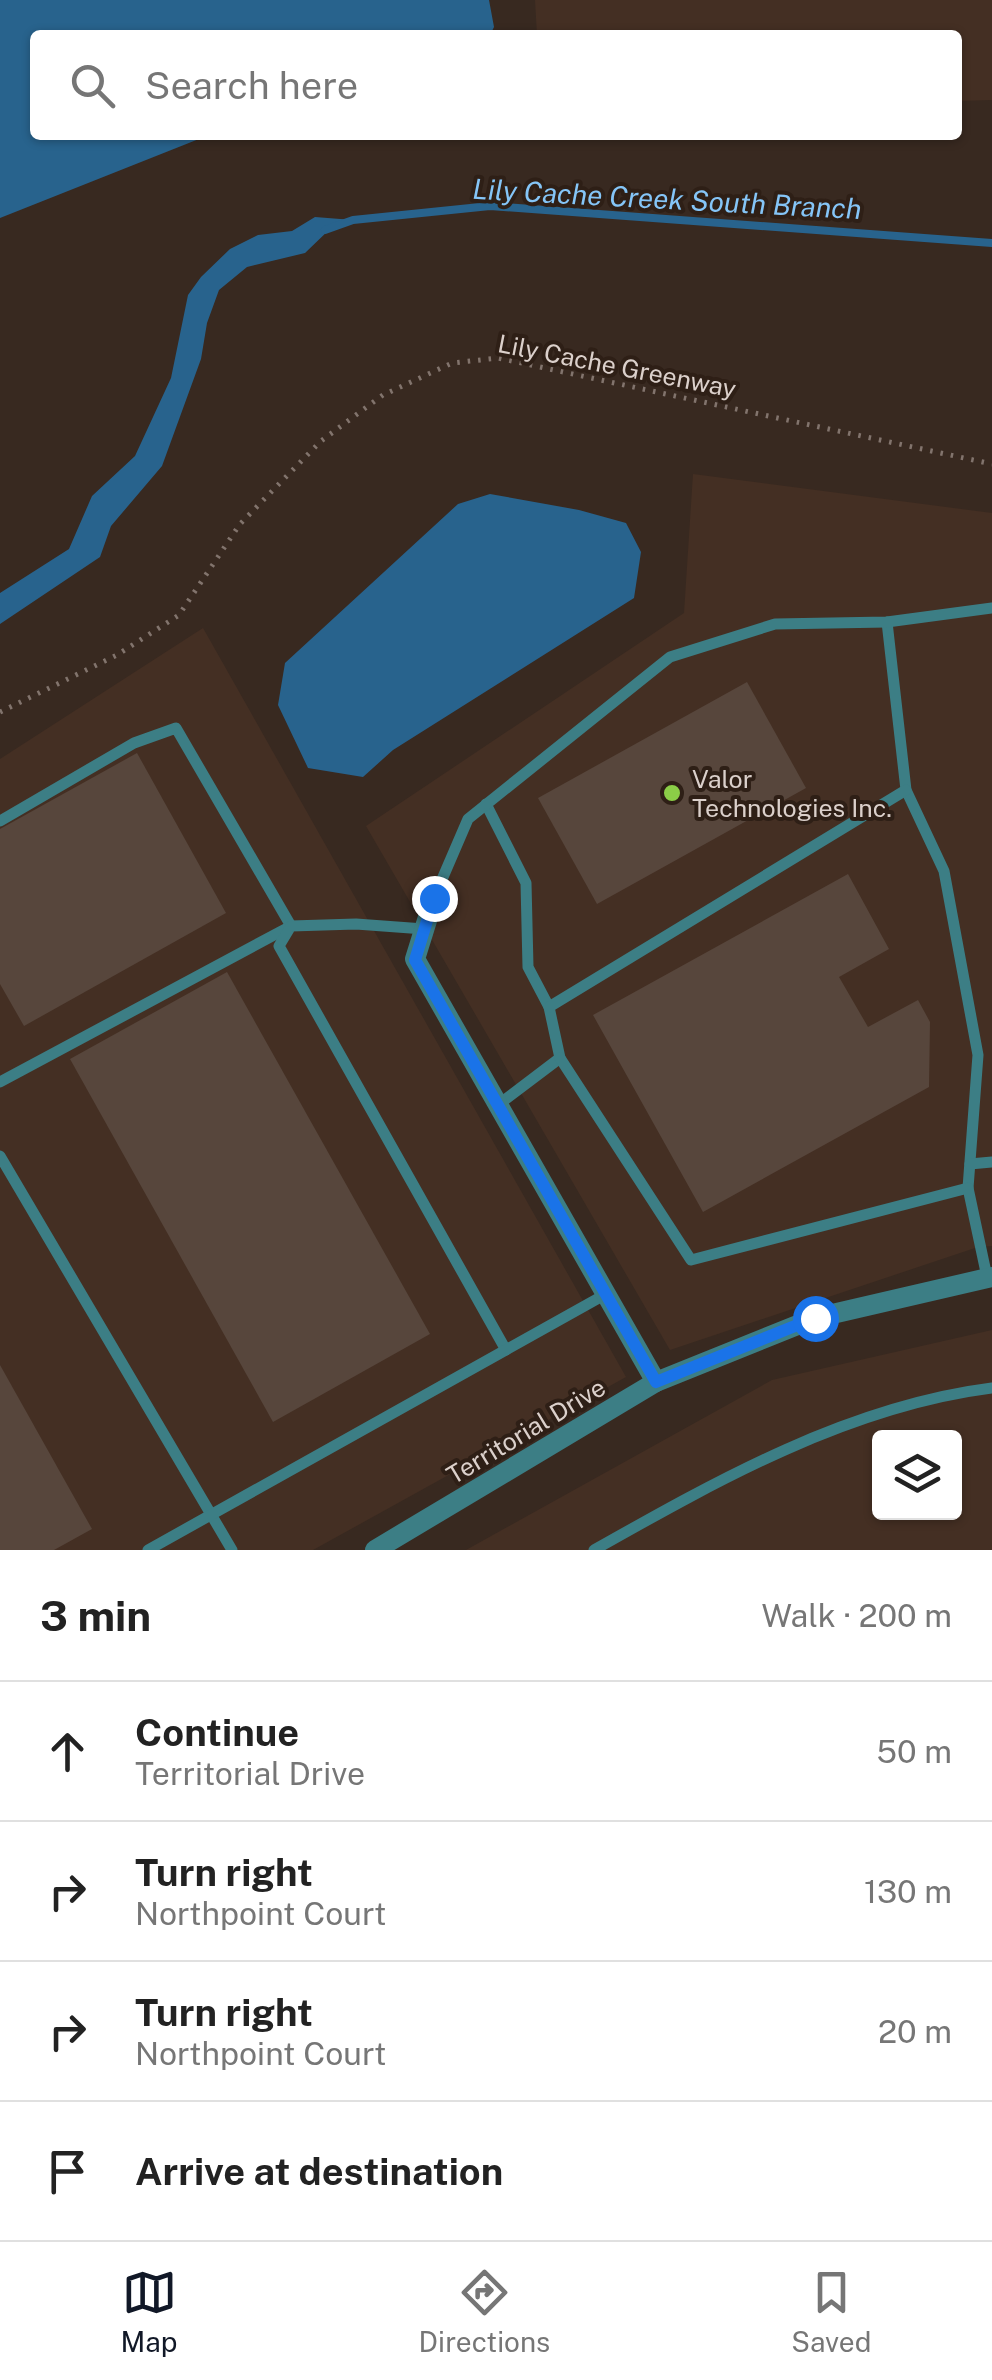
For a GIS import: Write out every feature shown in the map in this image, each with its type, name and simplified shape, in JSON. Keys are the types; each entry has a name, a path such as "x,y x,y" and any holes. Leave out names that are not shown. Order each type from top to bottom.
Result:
{"street":[{"path":"434,898 415,960 656,1382"},
{"name":"Territorial Drive","path":"375,1550 656,1382 815,1318 989,1277"}],"lane":[{"path":"434,898 468,818 670,658 775,624 887,622 992,608"},
{"path":"887,622 906,790 944,871 978,1055 968,1188 989,1277"},
{"path":"0,821 134,744 176,728 291,926"},
{"path":"548,1007 906,790"},
{"path":"486,804 526,883 528,968 548,1007 560,1058 691,1260 968,1188"},
{"path":"0,1082 291,926 356,924 424,929"},
{"path":"291,926 280,946 506,1350"},
{"path":"498,1105 560,1058"},
{"path":"975,1097 992,1095"},
{"path":"0,1156 232,1550"},
{"path":"970,1164 992,1162"},
{"path":"148,1550 606,1294"},
{"path":"594,1550 705,1488 807,1440 943,1394 992,1388"}],"path":[{"name":"Lily Cache Greenway","path":"0,712 117,654 179,614 240,524 321,440 382,395 452,363 498,358 992,464"}],"shaded area":[{"path":"535,0 992,0 992,100 962,101 962,30 537,30"},
{"path":"693,474 992,513 992,1246 978,1247 670,1350 366,826 684,613"},
{"path":"203,628 626,1377 313,1550 0,1550 0,759"},
{"path":"992,1330 992,1550 466,1550 772,1380"}],"water":[{"path":"0,0 489,0 492,30 30,30 30,140 196,140 0,218"},
{"path":"315,217 353,220 331,228 305,253 247,267 219,290 207,323 201,359 162,466 111,526 100,557 0,624 0,593 69,549 92,496 135,456 171,378 188,295 201,277 230,249 258,235 292,231"},
{"path":"490,494 626,523 641,552 634,598 393,750 363,777 308,768 278,705 285,663 458,504"}],"building":[{"name":"Valor Technologies Inc.","path":"747,682 806,788 597,904 538,798"},
{"path":"137,753 226,913 24,1026 0,984 0,829"},
{"path":"848,874 889,949 839,977 868,1027 918,1000 930,1022 929,1087 703,1212 593,1015"},
{"path":"227,972 430,1334 273,1422 70,1059"},
{"path":"0,1365 92,1529 54,1550 0,1550"}],"waterway":[{"name":"Lily Cache Creek South Branch","path":"325,230 353,220 490,206 992,243"}],"place":[{"name":"Valor Technologies Inc.","path":"672,793"}],"route":[{"path":"434,898 415,960 656,1382 815,1318"}]}
